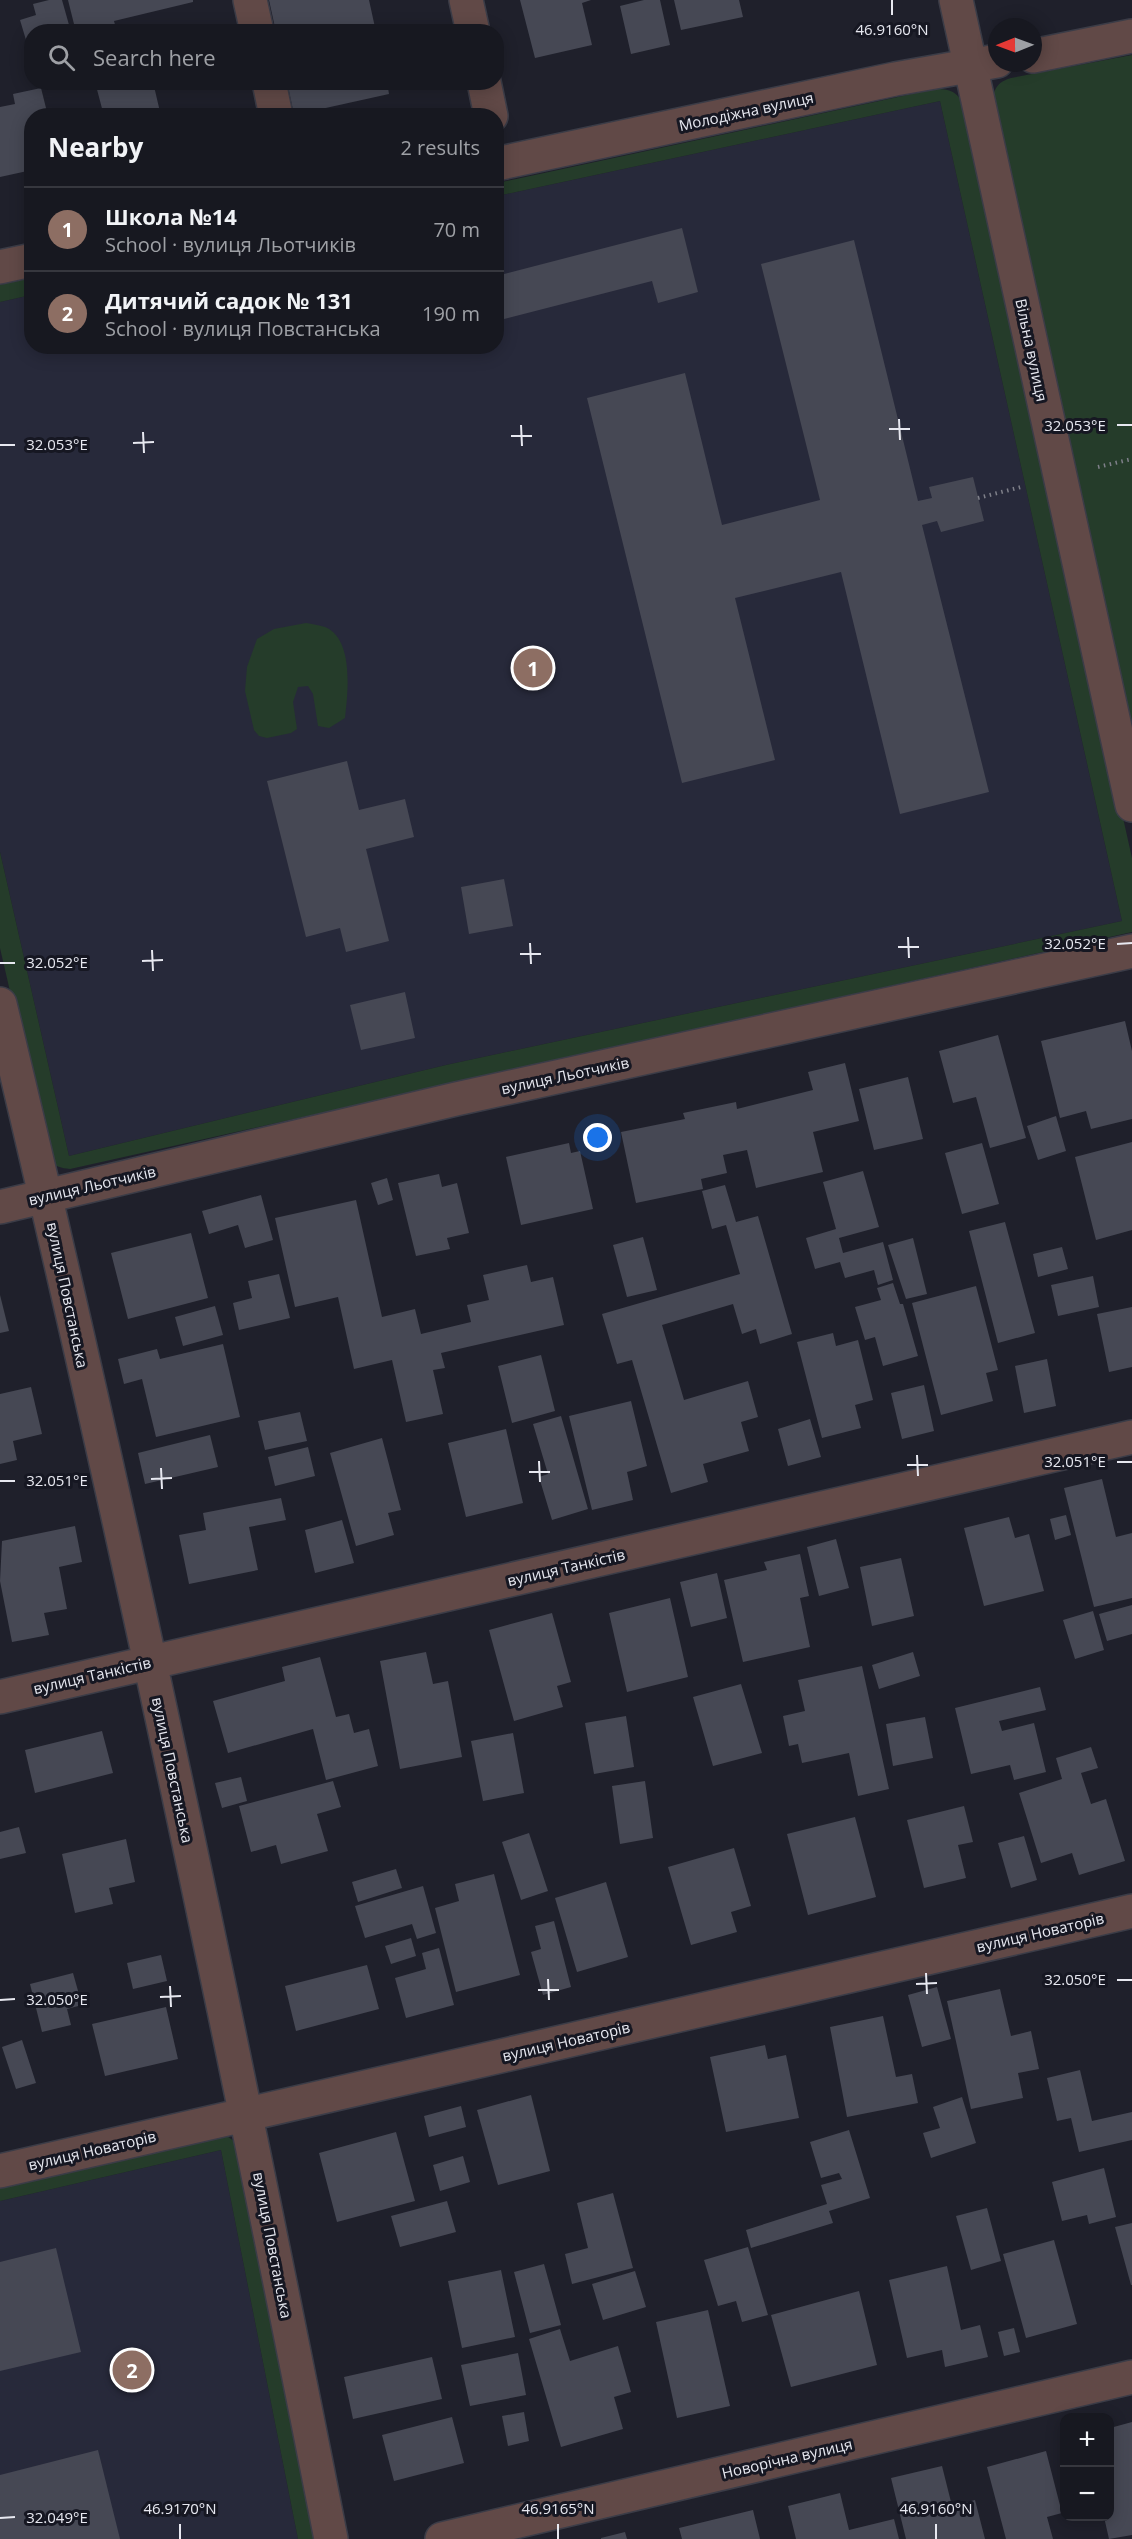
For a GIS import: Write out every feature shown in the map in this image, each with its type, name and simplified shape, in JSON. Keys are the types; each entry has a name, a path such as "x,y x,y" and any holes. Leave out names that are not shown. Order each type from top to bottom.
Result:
{"street":[{"path":"250,0 255,24"},
{"path":"466,0 471,24"},
{"name":"Вільна вулиця","path":"956,0 984,63 1132,805"},
{"path":"1042,54 1132,36"},
{"name":"Молодіжна вулиця","path":"504,154 984,63"},
{"path":"271,90 274,108"},
{"path":"486,90 489,108"},
{"path":"0,267 24,262"},
{"name":"вулиця Льотчиків","path":"0,1207 456,1099 1132,951"},
{"name":"вулиця Повстанська","path":"0,1004 46,1196 248,2114 332,2539"},
{"name":"вулиця Танкістів","path":"0,1697 1132,1437"},
{"name":"вулиця Новаторів","path":"0,2171 1132,1911"},
{"name":"Новорічна вулиця","path":"442,2539 1132,2377"}],"shaded area":[{"path":"940,101 1122,921 446,1065 69,1156 0,852 0,302 24,297 24,354 504,354 504,194"},
{"path":"221,2150 298,2539 0,2539 0,2201"}],"green space":[{"path":"1132,55 1132,741 992,100 998,86 1011,78"},
{"path":"935,89 952,92 958,96 963,103 1132,858 1132,932 70,1169 59,1167 49,1160 0,948 0,852 69,1156 446,1065 1122,921 940,101 504,194 504,181"},
{"path":"24,280 24,297 0,302 0,285"},
{"path":"306,623 325,627 334,633 341,643 345,654 348,681 345,718 329,728 318,726 313,694 308,686 298,687 293,702 297,729 291,733 267,738 259,736 254,730 245,691 247,667 257,639 274,629"},
{"path":"223,2133 239,2145 318,2539 298,2539 221,2150 0,2201 0,2181"}],"building":[{"path":"62,0 69,24 24,24 24,33 20,20 36,15 33,4"},
{"path":"68,0 193,0 193,2 114,21 115,24 74,24"},
{"path":"269,0 369,0 374,24 274,24"},
{"path":"520,0 591,0 582,3 592,45 535,58"},
{"path":"644,0 660,0 670,45 631,54 620,6"},
{"path":"674,0 739,0 743,17 681,30"},
{"path":"42,90 46,108 24,108 24,172 0,177 0,107 15,104 13,94"},
{"path":"97,90 155,90 159,108 102,108"},
{"path":"289,90 388,90 389,94 326,108 293,108"},
{"path":"682,228 698,292 658,303 652,281 504,319 504,274"},
{"path":"854,240 918,501 932,498 929,487 973,477 984,521 941,532 937,521 922,525 989,792 900,814 841,572 735,598 775,760 682,783 587,398 685,373 722,525 820,500 761,264"},
{"path":"347,761 359,810 405,799 414,837 366,849 389,941 346,952 340,928 306,937 267,781"},
{"path":"504,879 513,926 469,934 461,887"},
{"path":"405,992 415,1038 361,1050 350,1005"},
{"path":"1125,1021 1132,1051 1132,1119 1091,1129 1086,1111 1060,1118 1041,1041"},
{"path":"998,1035 1026,1138 990,1148 976,1097 953,1103 939,1051"},
{"path":"845,1063 859,1121 813,1132 823,1172 756,1188 747,1150 723,1155 727,1173 701,1179 703,1189 636,1203 621,1132 685,1119 683,1113 736,1102 737,1109 813,1090 808,1072"},
{"path":"908,1077 923,1139 874,1150 859,1089"},
{"path":"1056,1116 1066,1151 1038,1160 1027,1126"},
{"path":"1132,1142 1132,1230 1096,1240 1075,1157"},
{"path":"569,1143 571,1153 580,1151 593,1209 521,1225 506,1157"},
{"path":"982,1143 999,1204 962,1214 945,1153"},
{"path":"863,1171 879,1227 839,1238 843,1253 883,1242 893,1280 878,1285 874,1270 845,1278 840,1262 815,1269 806,1238 836,1229 823,1182"},
{"path":"439,1174 442,1187 457,1183 469,1233 447,1238 450,1249 416,1256 398,1183"},
{"path":"387,1178 393,1200 378,1205 371,1183"},
{"path":"725,1185 736,1222 758,1216 792,1334 760,1344 756,1329 742,1334 733,1304 662,1325 684,1400 748,1381 758,1417 741,1422 749,1451 703,1464 708,1482 671,1493 632,1360 617,1364 602,1314 740,1274 726,1225 712,1229 702,1191"},
{"path":"261,1195 273,1240 245,1248 238,1225 209,1234 202,1211"},
{"path":"356,1200 382,1317 415,1309 421,1334 471,1322 467,1305 489,1300 483,1275 527,1265 531,1282 553,1277 564,1325 441,1353 445,1368 433,1370 443,1414 406,1422 392,1360 354,1369 338,1297 295,1307 275,1218"},
{"path":"1005,1222 1035,1333 998,1343 969,1231"},
{"path":"191,1233 208,1298 128,1319 111,1253"},
{"path":"643,1237 657,1290 627,1297 613,1245"},
{"path":"913,1238 927,1294 906,1299 888,1245"},
{"path":"1062,1247 1068,1269 1038,1277 1033,1254"},
{"path":"279,1274 290,1318 239,1330 233,1303 252,1298 248,1281"},
{"path":"1093,1276 1099,1307 1058,1316 1051,1285"},
{"path":"893,1283 900,1304 903,1304 918,1356 883,1366 875,1337 865,1340 855,1307 881,1300 877,1288"},
{"path":"976,1286 998,1370 986,1373 993,1401 941,1415 912,1303"},
{"path":"0,1295 9,1331 0,1333"},
{"path":"215,1306 223,1335 183,1346 175,1317"},
{"path":"1132,1307 1132,1367 1109,1372 1097,1314"},
{"path":"833,1333 836,1346 858,1340 873,1400 855,1405 861,1428 822,1438 797,1342"},
{"path":"223,1344 240,1417 156,1437 142,1379 124,1384 118,1359 157,1349 160,1359"},
{"path":"541,1355 555,1411 512,1423 498,1366"},
{"path":"1047,1359 1056,1406 1024,1413 1015,1366"},
{"path":"924,1385 934,1431 902,1439 891,1393"},
{"path":"31,1387 42,1434 13,1441 17,1460 0,1464 0,1394"},
{"path":"631,1401 647,1466 627,1472 633,1500 592,1510 569,1416"},
{"path":"300,1412 307,1441 265,1450 258,1421"},
{"path":"561,1416 588,1509 552,1520 539,1477 548,1474 533,1424"},
{"path":"810,1419 821,1457 788,1466 778,1429"},
{"path":"506,1429 523,1503 466,1517 448,1443"},
{"path":"210,1435 218,1467 145,1484 138,1453"},
{"path":"382,1438 401,1510 388,1513 394,1535 356,1546 330,1453"},
{"path":"308,1447 315,1476 275,1486 268,1457"},
{"path":"1102,1479 1116,1537 1132,1533 1132,1598 1094,1607 1064,1488"},
{"path":"281,1498 286,1520 249,1527 258,1570 189,1584 179,1535 206,1530 203,1513"},
{"path":"1066,1515 1071,1535 1055,1540 1050,1519"},
{"path":"1009,1517 1015,1538 1029,1534 1044,1591 984,1606 964,1528"},
{"path":"342,1520 354,1563 315,1573 305,1530"},
{"path":"75,1526 82,1562 59,1567 67,1609 44,1613 49,1635 12,1642 0,1581 2,1541"},
{"path":"836,1539 849,1588 819,1596 807,1547"},
{"path":"800,1554 809,1596 800,1598 810,1647 743,1662 724,1580 767,1570 764,1562"},
{"path":"901,1558 914,1616 872,1626 860,1567"},
{"path":"717,1573 727,1618 691,1627 680,1582"},
{"path":"670,1598 688,1677 627,1692 609,1613"},
{"path":"1132,1605 1132,1634 1107,1641 1099,1614"},
{"path":"1093,1611 1104,1650 1075,1659 1063,1620"},
{"path":"552,1613 571,1682 557,1686 563,1707 514,1721 489,1630"},
{"path":"426,1652 433,1684 448,1681 462,1757 400,1769 380,1661"},
{"path":"913,1652 920,1676 879,1689 872,1665"},
{"path":"320,1657 336,1717 349,1714 354,1733 369,1729 378,1766 326,1780 313,1729 228,1753 213,1701 285,1681 282,1667"},
{"path":"862,1666 889,1789 858,1796 849,1753 802,1763 798,1744 789,1746 783,1716 805,1711 798,1680"},
{"path":"741,1684 762,1753 713,1766 693,1697"},
{"path":"1040,1687 1046,1710 999,1721 1002,1731 1034,1723 1046,1772 1014,1780 1010,1765 971,1774 955,1708"},
{"path":"626,1716 634,1767 594,1774 585,1723"},
{"path":"925,1717 933,1758 893,1766 886,1724"},
{"path":"102,1731 113,1773 35,1793 25,1750"},
{"path":"513,1733 524,1793 483,1801 471,1741"},
{"path":"1091,1747 1098,1768 1081,1773 1091,1804 1106,1799 1125,1861 1079,1875 1072,1853 1041,1863 1019,1793 1062,1779 1056,1758"},
{"path":"241,1777 247,1801 222,1808 215,1783"},
{"path":"333,1781 341,1807 317,1814 328,1851 281,1864 276,1845 251,1852 239,1806"},
{"path":"645,1781 653,1838 620,1844 612,1786"},
{"path":"964,1806 973,1842 958,1845 966,1878 924,1888 907,1820"},
{"path":"855,1817 876,1897 808,1915 787,1834"},
{"path":"19,1827 26,1853 0,1859 0,1832"},
{"path":"529,1833 548,1891 521,1900 502,1842"},
{"path":"1024,1836 1037,1880 1011,1888 998,1843"},
{"path":"126,1839 135,1882 109,1888 113,1904 75,1913 62,1854"},
{"path":"734,1848 751,1906 731,1912 737,1932 691,1945 668,1867"},
{"path":"396,1869 402,1888 358,1902 352,1882"},
{"path":"494,1874 520,1975 456,1992 435,1908 459,1901 455,1884"},
{"path":"606,1882 628,1957 577,1972 555,1898"},
{"path":"423,1886 436,1933 417,1939 412,1924 365,1938 355,1906"},
{"path":"554,1921 571,1987 543,1995 531,1952 541,1949 535,1926"},
{"path":"411,1938 416,1956 391,1964 385,1946"},
{"path":"439,1948 454,2005 406,2018 395,1978 426,1969 422,1953"},
{"path":"161,1955 167,1981 133,1989 127,1963"},
{"path":"367,1965 379,2009 296,2031 285,1986"},
{"path":"73,1973 82,2005 67,2009 71,2025 42,2032 30,1984"},
{"path":"937,1987 951,2039 922,2047 908,1995"},
{"path":"1000,1989 1011,2036 1031,2031 1039,2069 1018,2073 1023,2098 971,2109 947,2001"},
{"path":"166,2007 178,2059 105,2076 92,2024"},
{"path":"883,2016 896,2077 912,2074 918,2103 847,2117 830,2027"},
{"path":"22,2040 36,2083 16,2089 2,2047"},
{"path":"765,2045 768,2059 786,2055 799,2118 726,2132 710,2057"},
{"path":"1080,2070 1092,2121 1132,2112 1132,2140 1079,2152 1071,2118 1057,2121 1047,2078"},
{"path":"531,2095 550,2171 498,2185 477,2110"},
{"path":"962,2097 976,2143 931,2158 923,2133 940,2128 933,2107"},
{"path":"461,2106 466,2127 429,2137 424,2116"},
{"path":"849,2130 870,2198 829,2211 833,2223 751,2248 746,2230 827,2204 821,2185 842,2179 839,2173 821,2178 810,2142"},
{"path":"396,2132 415,2201 337,2222 319,2153"},
{"path":"463,2156 470,2182 440,2191 433,2165"},
{"path":"1104,2168 1116,2217 1089,2224 1087,2215 1062,2221 1052,2182"},
{"path":"613,2193 633,2268 572,2284 565,2254 588,2248 577,2203"},
{"path":"447,2201 456,2232 400,2247 391,2216"},
{"path":"987,2208 1001,2261 971,2270 956,2216"},
{"path":"1132,2223 1132,2285 1131,2285 1115,2227"},
{"path":"1054,2240 1077,2324 1026,2338 1003,2254"},
{"path":"748,2247 768,2315 742,2322 736,2301 718,2306 704,2260"},
{"path":"56,2248 81,2352 0,2371 0,2262"},
{"path":"544,2264 561,2325 530,2333 514,2272"},
{"path":"947,2266 961,2330 980,2325 988,2357 945,2367 942,2350 907,2358 889,2280"},
{"path":"501,2270 515,2337 462,2348 448,2281"},
{"path":"635,2271 646,2307 603,2320 592,2284"},
{"path":"859,2291 877,2365 791,2387 771,2315"},
{"path":"708,2310 730,2406 677,2418 656,2322"},
{"path":"1014,2328 1020,2352 1004,2356 998,2332"},
{"path":"560,2329 570,2361 618,2346 631,2392 614,2397 623,2429 561,2447 529,2339"},
{"path":"518,2353 526,2395 470,2406 461,2365"},
{"path":"432,2357 442,2399 353,2419 344,2377"},
{"path":"524,2412 529,2441 508,2446 502,2416"},
{"path":"452,2417 464,2463 394,2481 382,2435"},
{"path":"1132,2422 1132,2535 1109,2539 1105,2521 1114,2521 1114,2427"},
{"path":"98,2450 120,2539 0,2539 0,2475"},
{"path":"1046,2451 1060,2505 1060,2514 1047,2517 1053,2539 1006,2539 987,2467"},
{"path":"942,2466 952,2506 975,2500 985,2539 906,2539 891,2478"},
{"path":"840,2493 849,2530 894,2519 899,2539 796,2539 788,2506"},
{"path":"753,2510 760,2539 682,2539 679,2528"},
{"path":"625,2532 627,2539 601,2539 601,2538"}],"place":[{"name":"Школа №14","path":"533,668"},
{"name":"Дитячий садок № 131","path":"132,2370"}]}
